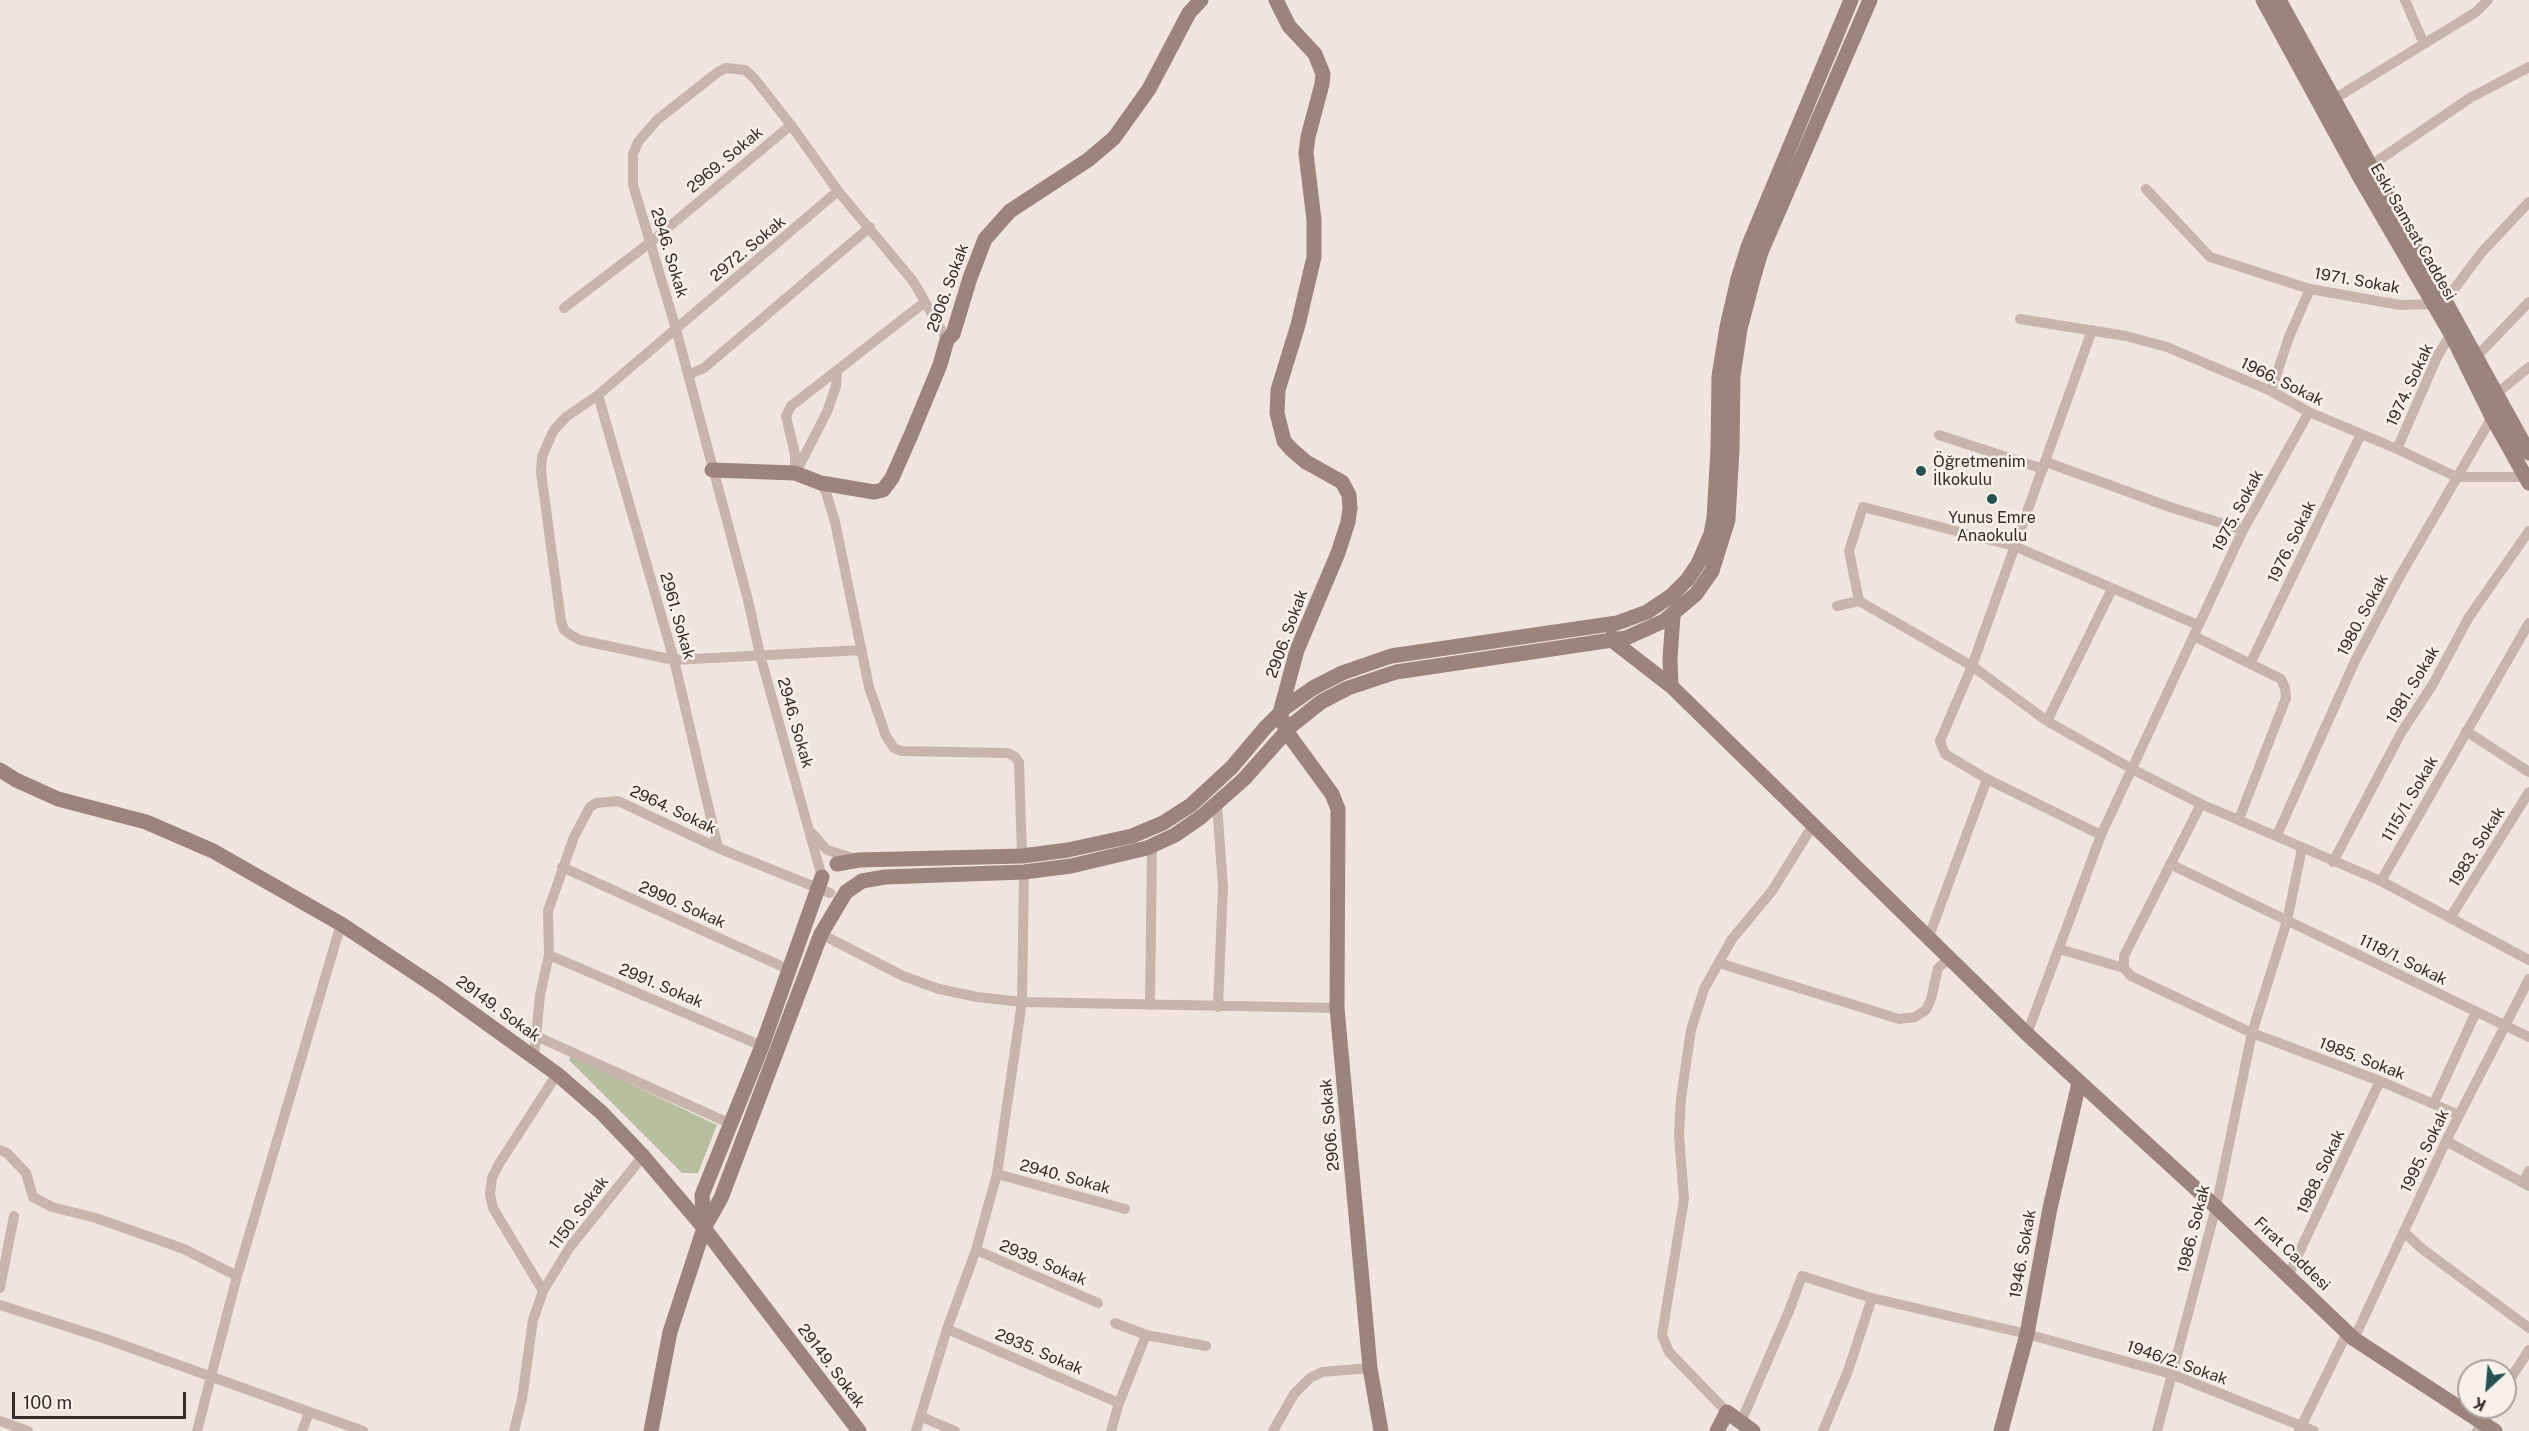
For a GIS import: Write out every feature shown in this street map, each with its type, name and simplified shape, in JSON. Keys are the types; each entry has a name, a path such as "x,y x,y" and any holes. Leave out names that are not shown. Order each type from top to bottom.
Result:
{"street":[{"name":"2906. Sokak","path":"712,470 795,473 821,483 874,492 883,490 892,478 940,365 947,340 953,334 985,239 1010,211 1088,160 1114,138 1149,89 1189,13 1201,0"},
{"name":"2906. Sokak","path":"1276,0 1289,26 1315,54 1323,74 1306,153 1314,220 1314,257 1300,316 1279,383 1277,413 1284,441 1306,462 1342,482 1349,495 1350,508 1338,553 1297,650 1280,713 1286,731 1332,794 1338,809 1337,1008 1370,1368 1381,1431"},
{"path":"704,1228 702,1194 762,1046 823,886 827,868 860,860 1022,856 1123,839 1163,823 1187,807 1212,786 1280,713 1306,692 1349,669 1391,656 1603,625 1635,618 1663,602 1687,580 1705,549 1714,518 1719,376 1738,279 1748,247 1851,0"},
{"path":"823,886 840,895 862,881 885,877 1024,872 1117,857 1152,846 1184,829 1217,804 1244,779 1286,731 1309,710 1335,694 1362,682 1396,672 1609,641 1641,633 1673,616 1703,586 1712,571 1724,538 1728,520 1734,369 1744,314 1761,252 1870,0"},
{"name":"Eski Samsat Caddesi","path":"2263,0 2440,303 2476,357 2529,453"},
{"name":"Eski Samsat Caddesi","path":"2279,0 2370,166 2440,303 2451,334 2492,417 2527,480"},
{"path":"2405,0 2424,44"},
{"path":"2334,99 2476,12 2488,0"},
{"path":"2370,166 2470,98 2529,67"},
{"name":"2946. Sokak","path":"823,886 810,830 760,655 748,600 676,330 633,185 632,170 638,142 657,120 718,72 726,68 745,70 791,125 838,191 913,281 947,340"},
{"name":"2969. Sokak","path":"564,308 651,241 791,125"},
{"name":"1971. Sokak","path":"2146,189 2210,257 2310,289 2400,305 2440,303"},
{"name":"2972. Sokak","path":"838,191 676,330 598,395 560,423 554,430 542,457 541,472 561,621 564,630 580,640 674,660 862,650"},
{"path":"2440,303 2482,252 2529,201"},
{"path":"688,375 704,368 870,227"},
{"path":"2271,392 2289,337 2310,289"},
{"path":"795,473 795,454 786,412 925,302"},
{"path":"2476,357 2529,302"},
{"name":"1966. Sokak","path":"2020,319 2126,336 2167,347 2457,477 2527,480"},
{"path":"2091,330 1972,666 1940,741 1945,754 1988,779 2101,835"},
{"name":"1974. Sokak","path":"2397,449 2438,355 2451,334"},
{"path":"2496,394 2529,367"},
{"path":"795,473 827,412 836,386 837,372"},
{"name":"2961. Sokak","path":"598,395 674,660 718,848"},
{"name":"1975. Sokak","path":"2027,1034 2101,835 2243,530 2308,412"},
{"name":"1980. Sokak","path":"2277,836 2355,661 2400,576 2492,417"},
{"name":"1976. Sokak","path":"2250,664 2361,434"},
{"path":"1939,435 2044,465 2243,530"},
{"path":"821,483 835,522 869,687 886,736 894,748 907,752 1008,753 1017,759 1019,762 1022,856"},
{"path":"1859,601 1849,551 1863,507 2014,546 2198,625"},
{"name":"1981. Sokak","path":"2332,862 2401,733 2433,684 2469,617 2529,531"},
{"path":"2047,721 2112,589"},
{"path":"1837,606 1859,601 1972,666 2047,721 2132,769 2201,804 2332,862 2381,881 2529,960"},
{"path":"1671,686 1673,616"},
{"name":"1115/1. Sokak","path":"2381,881 2529,622"},
{"path":"1603,625 1609,641"},
{"path":"2194,636 2281,679 2286,698 2239,819"},
{"name":"Fırat Caddesi","path":"1609,641 1671,686 2027,1034 2216,1207 2351,1336 2479,1427 2495,1431"},
{"path":"2466,731 2529,772"},
{"name":"29149. Sokak","path":"0,770 58,799 123,814 196,842 341,924 439,989 557,1074 602,1113 643,1156 704,1228 859,1431"},
{"path":"1928,939 1988,779"},
{"name":"1983. Sokak","path":"2450,918 2529,792"},
{"name":"2964. Sokak","path":"534,1057 540,995 549,955 548,911 574,837 590,807 596,803 618,801 718,848 823,886"},
{"path":"1217,804 1223,887 1218,1007"},
{"path":"2124,968 2124,956 2201,804"},
{"path":"1747,1427 1727,1412 1669,1352 1663,1340 1662,1331 1684,1199 1679,1136 1681,1098 1696,1010 1732,939 1772,891 1813,825"},
{"path":"651,1431 670,1332 704,1228 721,1198 821,934 851,885 852,875 847,868 837,864 810,830"},
{"path":"1150,1005 1152,846"},
{"name":"1986. Sokak","path":"2157,1431 2216,1207 2252,1033 2287,921 2302,848"},
{"path":"827,850 860,860"},
{"name":"1118/1. Sokak","path":"2170,864 2529,1037"},
{"name":"2990. Sokak","path":"562,867 790,970"},
{"path":"916,1431 947,1329 976,1250 997,1174 1022,1002 1024,872"},
{"path":"197,1431 237,1276 341,924"},
{"path":"821,934 921,983 958,994 1022,1002 1337,1008"},
{"name":"1985. Sokak","path":"2059,949 2124,968 2131,976 2252,1033 2434,1103 2459,1115"},
{"name":"2991. Sokak","path":"549,955 762,1046"},
{"path":"1719,963 1899,1019 1915,1017 1926,1010 1938,968 1949,959"},
{"name":"1995. Sokak","path":"2300,1428 2351,1336 2404,1232 2446,1140 2529,979"},
{"path":"2434,1103 2476,1012"},
{"path":"536,1036 731,1124"},
{"path":"543,1291 493,1208 490,1194 492,1178 499,1164 557,1074"},
{"name":"1988. Sokak","path":"2288,1276 2380,1082"},
{"name":"1946. Sokak","path":"2001,1431 2028,1334 2050,1208 2079,1083"},
{"path":"2446,1140 2526,1184 2529,1171"},
{"path":"0,1150 8,1153 26,1173 33,1197 184,1249 237,1276"},
{"name":"1150. Sokak","path":"514,1431 522,1399 533,1320 543,1291 570,1247 643,1156"},
{"name":"2940. Sokak","path":"997,1174 1125,1209"},
{"path":"0,1288 15,1216"},
{"path":"2404,1232 2421,1248 2529,1329"},
{"name":"2939. Sokak","path":"976,1250 1098,1303"},
{"name":"1946/2. Sokak","path":"1747,1427 1802,1276 1872,1298 2028,1334 2171,1374 2300,1428 2314,1431"},
{"path":"1823,1431 1848,1371 1872,1298"},
{"path":"0,1305 212,1376 363,1431"},
{"path":"1115,1323 1146,1335 1206,1346"},
{"name":"2935. Sokak","path":"947,1329 1119,1403"},
{"path":"1111,1431 1119,1403 1146,1335"},
{"path":"2517,1368 2529,1350"},
{"path":"1273,1431 1297,1390 1310,1378 1322,1372 1370,1368"},
{"path":"1717,1431 1727,1412"},
{"path":"302,1431 309,1413"},
{"path":"922,1417 955,1431"},
{"path":"0,1421 28,1431"}],"green space":[{"path":"571,1056 717,1125 698,1173 682,1173 569,1060"}],"place":[{"name":"Öğretmenim İlkokulu","path":"1921,471"},
{"name":"Yunus Emre Anaokulu","path":"1992,499"}]}
